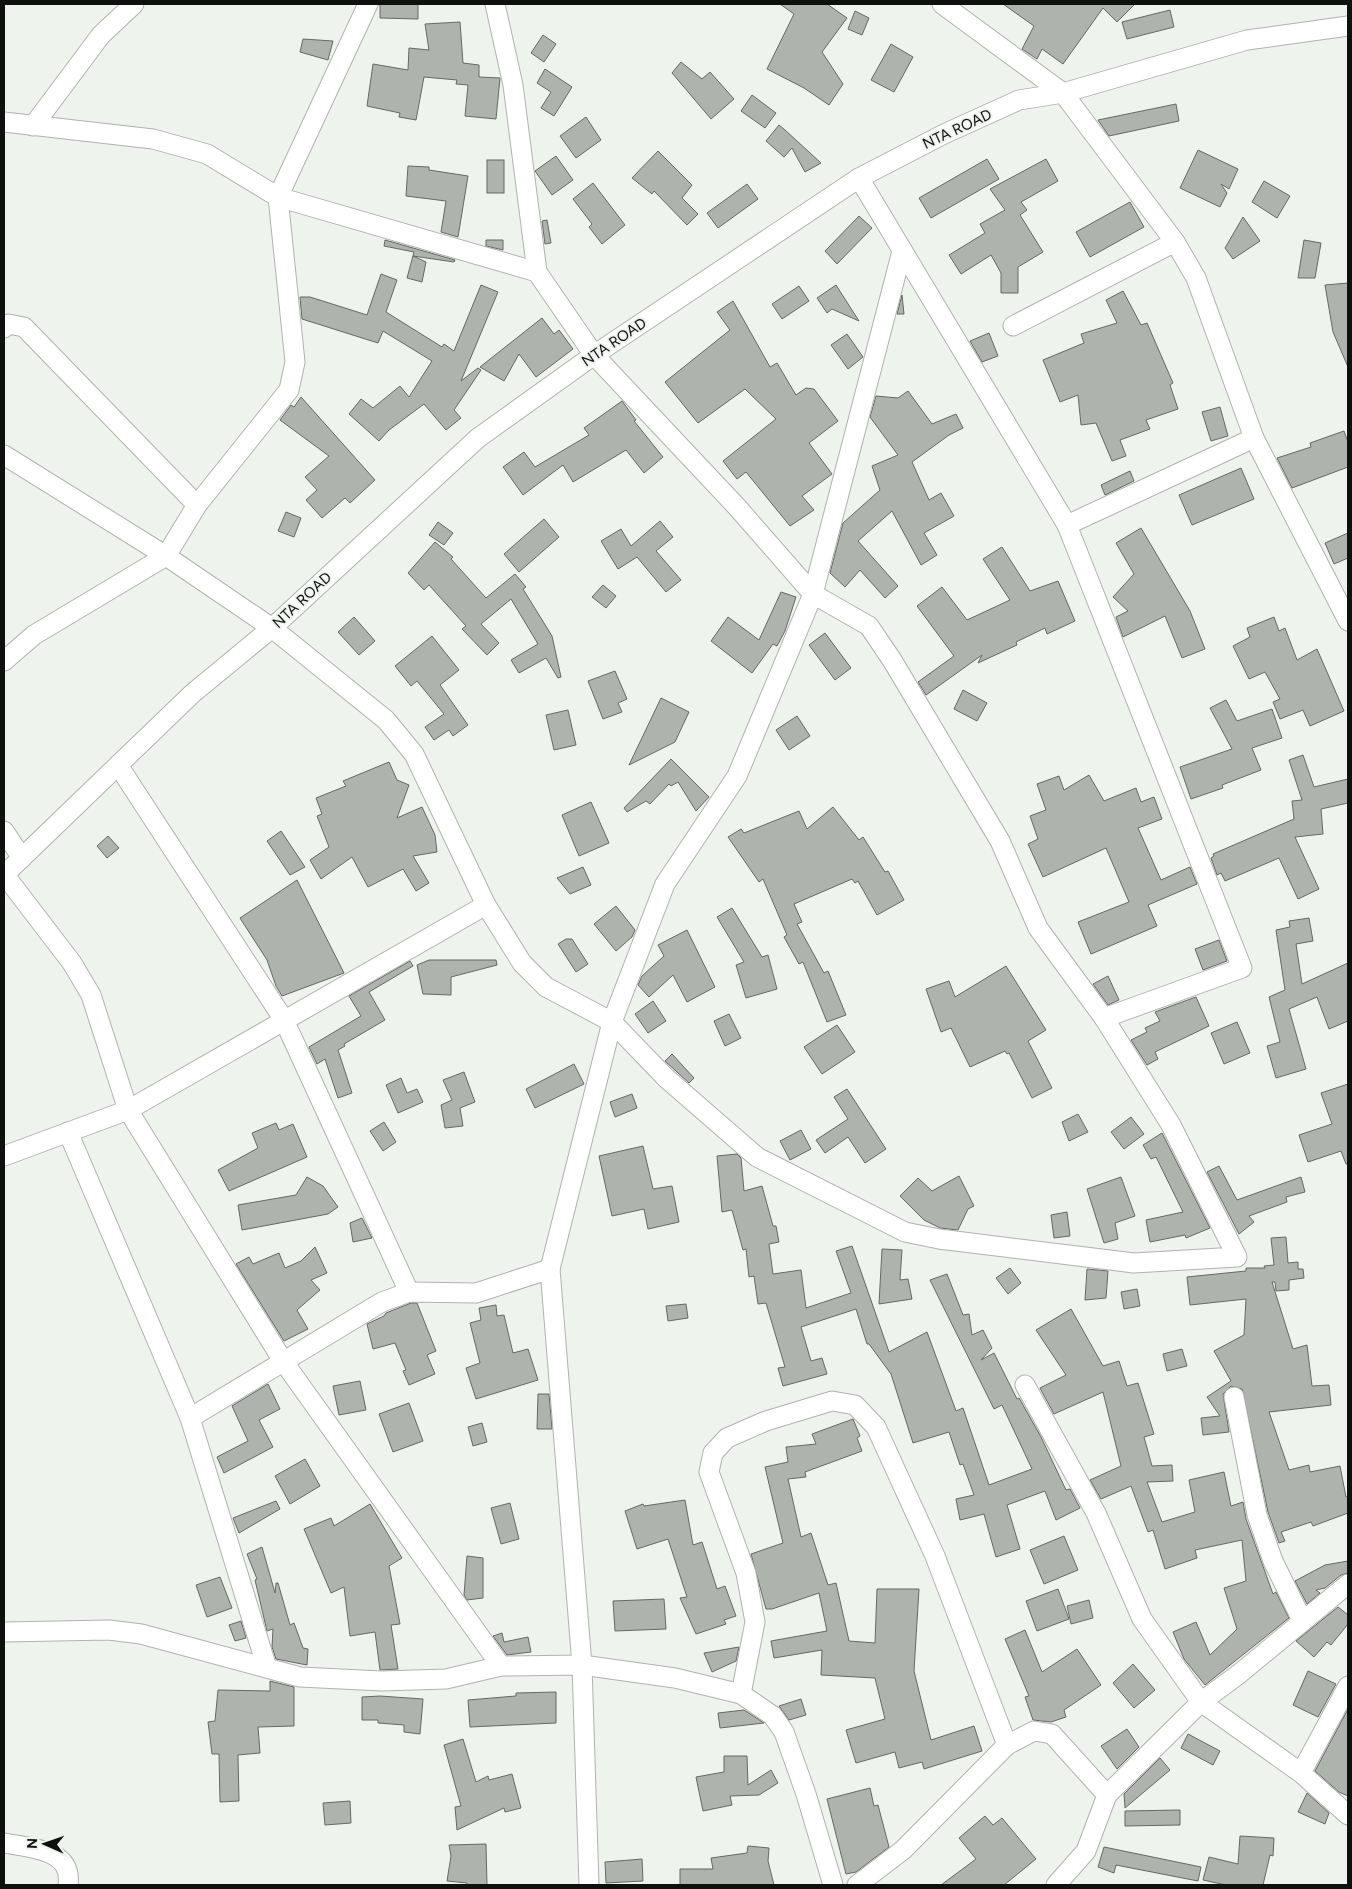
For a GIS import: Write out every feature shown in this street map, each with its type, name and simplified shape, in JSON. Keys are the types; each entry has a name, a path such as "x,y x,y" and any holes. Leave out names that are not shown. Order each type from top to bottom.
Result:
{"street":[{"path":"33,126 101,35 134,4"},
{"path":"4,661 34,635 166,556 197,505 290,390 295,362 278,197 368,4"},
{"path":"4,455 166,556 272,628 386,720 414,754 486,905 522,963 546,986 612,1022 666,1078 757,1157 905,1232 939,1239 1134,1263 1237,1257 1171,1125 1104,1018 1038,928 1000,841 887,654 868,626 813,594 737,507 594,355 537,272 513,85 495,4"},
{"path":"942,4 1063,93 1175,242 1196,278 1254,438 1348,622"},
{"name":"NTA ROAD","path":"4,875 193,694 272,628 478,438 594,355 860,178 944,134 1019,100 1063,93 1247,40 1348,26"},
{"path":"4,122 153,139 207,154 278,197 537,272"},
{"path":"860,178 1067,525 1242,968 1104,1018"},
{"path":"1013,326 1175,242"},
{"path":"589,1885 582,1665 550,1269 612,1022 665,884 737,776 813,594 902,251"},
{"path":"4,328 8,324 24,327 197,505"},
{"path":"1067,525 1254,438"},
{"path":"118,765 284,1020 409,1292"},
{"path":"4,831 22,858"},
{"path":"4,875 72,963 91,994 128,1110 283,1361 501,1666"},
{"path":"4,1156 128,1110 486,905"},
{"path":"68,1132 190,1418 267,1668"},
{"path":"190,1418 382,1302 409,1292 476,1293 550,1269"},
{"path":"1026,1385 1096,1513 1142,1620 1201,1702 1301,1773 1348,1815"},
{"path":"1234,1397 1257,1515 1273,1561 1302,1620"},
{"path":"741,1694 756,1622 746,1573 709,1472 713,1453 727,1438 766,1421 832,1401 856,1405 876,1427 936,1556 1008,1745"},
{"path":"1056,1885 1086,1851 1107,1795 1201,1702 1239,1674 1302,1620 1348,1584"},
{"path":"4,1632 108,1630 141,1634 300,1676 382,1681 446,1679 501,1666 582,1665 675,1678 741,1694 773,1716 784,1732 806,1794 833,1885"},
{"path":"1301,1773 1348,1686"},
{"path":"857,1885 903,1850 1008,1745 1034,1731 1052,1734 1107,1795"},
{"path":"4,1843 44,1851 61,1859 70,1876 68,1885"}],"building":[{"path":"380,4 418,4 418,19 380,18"},
{"path":"780,4 827,4 847,18 822,52 843,84 829,105 804,88 767,69 794,14"},
{"path":"1003,4 1135,4 1117,22 1103,8 1063,64 1042,49 1037,59 1022,49 1034,26"},
{"path":"1170,10 1174,27 1127,39 1122,22"},
{"path":"855,11 869,18 862,35 848,29"},
{"path":"460,22 463,63 479,65 479,77 500,78 496,119 465,116 468,85 456,84 457,80 424,77 416,120 399,117 400,113 367,106 373,64 408,70 409,48 429,50 425,24"},
{"path":"543,35 556,44 544,62 531,53"},
{"path":"303,39 333,41 328,60 300,52"},
{"path":"891,44 913,57 894,92 871,80"},
{"path":"681,62 702,79 710,72 734,99 711,119 672,73"},
{"path":"545,69 572,87 554,116 541,108 551,92 537,83"},
{"path":"752,95 776,113 765,128 741,111"},
{"path":"1176,104 1179,121 1109,136 1098,120"},
{"path":"586,117 601,140 576,158 560,136"},
{"path":"779,125 821,163 805,172 792,148 784,157 766,141"},
{"path":"1198,150 1238,169 1229,189 1221,184 1227,193 1220,207 1180,188"},
{"path":"658,151 692,185 682,198 698,214 687,225 654,191 652,194 632,178"},
{"path":"556,156 573,180 552,195 535,171"},
{"path":"987,159 999,179 931,218 919,198"},
{"path":"1046,159 1058,181 1021,202 1027,210 1020,215 1043,252 1018,267 1018,293 1001,293 1001,273 991,255 961,274 949,255 985,233 980,224 1005,210 990,189"},
{"path":"487,160 504,160 504,193 487,193"},
{"path":"408,166 429,167 429,170 468,176 458,237 441,232 446,201 406,196"},
{"path":"1264,181 1290,196 1277,218 1252,202"},
{"path":"593,183 625,225 602,244 589,227 592,224 573,199"},
{"path":"747,184 758,199 718,228 707,213"},
{"path":"1130,202 1144,227 1090,257 1076,232"},
{"path":"859,216 872,228 837,264 825,251"},
{"path":"1243,217 1260,241 1233,259 1225,248"},
{"path":"547,220 551,243 545,244 542,221"},
{"path":"385,240 455,260 454,262 413,256 426,262 422,282 407,278 414,252 384,246"},
{"path":"486,240 503,240 503,250 486,246"},
{"path":"1304,240 1321,243 1315,278 1298,278"},
{"path":"381,274 397,280 386,312 442,347 444,344 454,351 481,285 498,292 461,381 478,368 481,370 454,410 461,418 446,430 424,404 389,430 379,441 349,414 361,399 373,408 400,386 409,397 432,361 383,331 378,343 302,319 300,297 310,297 367,315"},
{"path":"1348,283 1348,367 1333,332 1325,285"},
{"path":"836,285 859,321 832,309 827,313 817,298"},
{"path":"799,286 809,301 782,319 772,304"},
{"path":"1123,291 1141,325 1147,323 1173,383 1170,385 1178,409 1146,420 1150,429 1120,440 1126,456 1112,461 1096,423 1081,425 1078,395 1060,402 1043,360 1084,343 1081,334 1117,323 1106,300"},
{"path":"902,295 904,314 897,314"},
{"path":"733,301 770,367 777,363 796,395 806,388 814,389 838,421 809,443 832,474 802,496 814,510 790,526 746,472 737,479 723,461 776,419 745,389 698,423 665,382 730,330 717,312"},
{"path":"542,318 554,334 559,330 573,349 536,377 519,354 504,381 480,367"},
{"path":"989,333 998,356 982,362 970,341"},
{"path":"847,334 863,357 848,369 831,345"},
{"path":"908,391 932,424 956,414 963,428 949,435 912,462 929,500 941,493 954,516 924,533 937,555 921,565 892,511 858,541 898,586 885,598 860,570 845,587 830,573 843,523 880,490 872,466 898,455 870,417 876,396 898,398"},
{"path":"301,397 375,480 350,503 345,498 322,518 306,500 317,490 305,477 329,456 280,420 291,405 294,407"},
{"path":"622,401 636,420 634,421 663,457 644,473 626,450 573,482 563,465 523,495 503,467 524,452 535,467 589,435 584,428"},
{"path":"1220,407 1228,436 1211,441 1202,412"},
{"path":"1344,431 1348,442 1348,467 1292,488 1277,458 1311,447 1310,443"},
{"path":"1241,468 1254,499 1192,525 1179,495"},
{"path":"1130,471 1134,481 1105,495 1101,485"},
{"path":"286,512 301,518 294,537 278,531"},
{"path":"544,519 559,537 519,572 504,554"},
{"path":"660,521 673,537 656,551 681,580 666,592 637,557 618,569 601,541 621,529 631,546"},
{"path":"438,522 453,533 444,545 429,535"},
{"path":"1141,528 1190,611 1205,649 1182,658 1165,616 1123,637 1116,617 1128,611 1113,597 1134,574 1116,543"},
{"path":"1348,533 1348,558 1334,564 1325,543"},
{"path":"435,542 453,557 451,559 486,598 515,574 526,587 523,589 552,636 561,677 558,678 546,658 519,673 511,660 538,644 511,599 481,624 499,643 487,655 462,629 466,626 429,585 424,590 408,573"},
{"path":"1002,547 1030,591 1058,581 1075,621 1047,634 1045,628 1016,642 1017,645 978,663 982,655 926,695 918,682 954,656 917,606 942,587 967,620 1010,600 983,559"},
{"path":"603,585 616,596 606,608 592,597"},
{"path":"781,592 796,597 785,631 777,646 773,644 752,673 711,641 728,617 759,640"},
{"path":"354,617 375,641 359,655 338,632"},
{"path":"1274,617 1279,631 1285,628 1297,660 1317,649 1344,711 1310,726 1303,710 1280,719 1273,702 1280,699 1265,672 1249,679 1233,646 1250,637 1247,628"},
{"path":"825,633 851,668 835,680 809,645"},
{"path":"432,636 459,670 440,685 468,725 453,736 449,730 434,740 425,727 444,714 417,681 411,686 395,666"},
{"path":"615,671 627,699 618,703 622,712 603,719 588,681"},
{"path":"963,690 987,703 977,721 954,709"},
{"path":"661,698 689,712 675,742 629,765"},
{"path":"1226,700 1237,721 1272,709 1282,738 1252,748 1261,770 1222,785 1223,788 1191,799 1180,767 1232,749 1210,708"},
{"path":"568,710 576,745 554,750 546,715"},
{"path":"797,716 810,736 789,750 776,730"},
{"path":"1303,755 1314,787 1348,779 1348,803 1321,809 1323,834 1295,837 1319,889 1298,899 1279,858 1225,881 1221,873 1217,875 1211,858 1214,856 1213,854 1294,819 1292,801 1302,800 1289,760"},
{"path":"671,759 709,797 696,811 678,782 671,786 669,784 650,804 646,801 627,812 624,808"},
{"path":"389,762 397,780 409,785 397,818 422,807 435,835 437,852 413,856 429,883 416,891 403,869 368,887 352,857 321,879 310,860 329,847 317,816 322,814 316,798 346,786 343,781"},
{"path":"1089,775 1104,801 1136,788 1141,802 1154,797 1162,819 1138,828 1161,880 1190,867 1197,884 1148,905 1157,926 1091,954 1078,922 1129,902 1106,848 1043,877 1028,844 1038,839 1030,816 1046,810 1037,784 1059,776 1064,790"},
{"path":"591,802 609,843 579,856 562,815"},
{"path":"833,807 859,840 863,837 885,872 888,871 904,900 877,915 858,881 855,883 852,879 794,904 802,922 797,924 824,973 828,971 846,1015 827,1022 803,962 799,964 784,937 787,935 763,879 759,882 728,837 741,829 744,833 799,811 807,829"},
{"path":"281,831 305,867 290,875 267,841"},
{"path":"108,836 119,848 107,858 97,846"},
{"path":"583,867 591,885 570,894 557,878"},
{"path":"297,880 344,973 282,996 276,986 267,960 240,918"},
{"path":"616,906 635,930 632,937 616,951 594,924"},
{"path":"732,908 762,957 768,955 777,989 746,998 736,965 744,962 717,917"},
{"path":"1309,918 1313,941 1296,944 1302,984 1348,963 1348,1021 1329,1029 1317,997 1289,1009 1306,1069 1276,1078 1267,1046 1280,1042 1269,997 1285,990 1276,930 1290,927 1289,921"},
{"path":"687,930 715,987 687,1002 673,975 649,997 638,985 642,976 664,956 658,945"},
{"path":"566,939 572,939 588,964 576,972 558,944"},
{"path":"1219,940 1227,961 1203,970 1195,949"},
{"path":"429,960 496,960 497,965 451,977 451,995 423,994 417,965"},
{"path":"410,961 413,966 369,992 385,1020 344,1044 345,1046 338,1050 352,1093 338,1098 325,1059 317,1064 309,1047 361,1016 349,996"},
{"path":"1006,966 1046,1030 1028,1041 1052,1088 1032,1098 1009,1053 1007,1054 1005,1051 970,1067 951,1028 941,1032 926,989 949,981 955,997"},
{"path":"1108,976 1119,1000 1108,1005 1093,984"},
{"path":"1196,997 1209,1026 1155,1052 1158,1059 1147,1065 1131,1040 1147,1032 1145,1028 1160,1021 1155,1012"},
{"path":"653,1001 666,1021 648,1033 635,1014"},
{"path":"729,1014 741,1038 725,1046 714,1021"},
{"path":"1237,1022 1250,1053 1224,1064 1211,1033"},
{"path":"837,1025 855,1052 822,1074 804,1047"},
{"path":"672,1054 694,1078 689,1083 665,1061"},
{"path":"574,1064 584,1084 535,1108 526,1089"},
{"path":"464,1072 475,1102 460,1108 463,1126 445,1128 441,1105 452,1100 443,1080"},
{"path":"401,1078 407,1093 417,1089 423,1102 398,1113 386,1085"},
{"path":"1348,1084 1348,1164 1346,1164 1341,1151 1308,1162 1299,1135 1332,1124 1321,1093"},
{"path":"847,1089 886,1149 865,1163 848,1137 825,1153 816,1140 848,1119 834,1097"},
{"path":"632,1094 637,1108 615,1117 610,1102"},
{"path":"1078,1114 1088,1132 1069,1141 1062,1122"},
{"path":"1131,1117 1144,1134 1124,1149 1111,1132"},
{"path":"384,1122 396,1142 383,1151 370,1131"},
{"path":"276,1123 279,1130 293,1124 307,1157 229,1191 218,1170 258,1148 252,1133"},
{"path":"801,1130 811,1149 790,1160 780,1141"},
{"path":"1162,1133 1210,1228 1186,1238 1185,1235 1150,1242 1146,1220 1183,1212 1156,1157 1151,1159 1143,1145"},
{"path":"643,1146 653,1189 672,1186 679,1222 648,1229 644,1209 612,1216 599,1156"},
{"path":"737,1154 741,1158 744,1191 762,1186 773,1226 776,1226 779,1242 769,1244 773,1274 801,1270 806,1308 851,1293 836,1251 852,1246 889,1352 927,1332 956,1411 963,1408 989,1485 1032,1469 1002,1405 994,1409 930,1280 947,1274 963,1315 969,1314 972,1335 983,1330 992,1348 981,1360 994,1353 1017,1399 1019,1398 1041,1437 1066,1490 1070,1489 1080,1508 1056,1520 1045,1491 1007,1505 1020,1549 996,1557 984,1514 960,1520 956,1499 974,1495 963,1464 960,1465 949,1432 913,1443 891,1374 869,1344 867,1344 856,1309 801,1327 811,1361 822,1358 827,1374 783,1386 778,1368 785,1367 766,1303 758,1304 754,1276 749,1277 746,1249 743,1250 732,1210 722,1212 717,1156"},
{"path":"1219,1166 1237,1200 1301,1177 1305,1192 1286,1197 1287,1202 1249,1216 1254,1222 1239,1234 1207,1172"},
{"path":"959,1176 974,1206 968,1209 958,1230 940,1228 924,1220 900,1196 918,1178 932,1191"},
{"path":"307,1177 323,1186 338,1207 328,1214 242,1230 238,1205 296,1195"},
{"path":"1121,1177 1135,1216 1115,1223 1118,1239 1104,1243 1087,1189"},
{"path":"1067,1212 1070,1236 1054,1238 1051,1215"},
{"path":"362,1218 372,1238 353,1242 350,1223"},
{"path":"1286,1237 1288,1263 1298,1262 1298,1269 1303,1269 1304,1278 1289,1280 1289,1290 1276,1291 1275,1282 1272,1282 1293,1349 1307,1345 1312,1386 1329,1385 1331,1405 1269,1412 1289,1470 1309,1465 1310,1472 1340,1466 1346,1497 1348,1496 1348,1513 1313,1526 1311,1522 1281,1532 1285,1541 1279,1543 1268,1512 1242,1389 1231,1386 1223,1394 1229,1432 1203,1435 1201,1418 1220,1416 1207,1397 1231,1381 1214,1351 1244,1335 1246,1299 1190,1305 1187,1277 1246,1271 1246,1268 1265,1268 1264,1266 1274,1265 1271,1238"},
{"path":"315,1247 327,1273 311,1280 320,1290 297,1310 308,1329 284,1341 236,1264 249,1257 253,1264 279,1253 285,1268 301,1261"},
{"path":"882,1249 902,1250 900,1280 908,1279 912,1299 879,1304"},
{"path":"1010,1268 1021,1283 1008,1294 996,1278"},
{"path":"1087,1269 1108,1271 1106,1298 1085,1300"},
{"path":"1137,1289 1140,1306 1124,1309 1121,1292"},
{"path":"411,1303 417,1303 436,1351 427,1355 435,1374 409,1385 403,1371 406,1370 395,1343 373,1349 367,1324 384,1316 386,1313"},
{"path":"686,1304 688,1318 668,1321 666,1306"},
{"path":"496,1305 497,1316 504,1315 513,1353 528,1349 538,1380 476,1399 466,1368 480,1363 470,1323 481,1320 479,1308"},
{"path":"1071,1309 1103,1366 1119,1361 1127,1386 1138,1383 1154,1434 1144,1437 1152,1466 1172,1465 1173,1481 1147,1482 1162,1522 1195,1512 1189,1480 1224,1472 1231,1506 1243,1502 1246,1519 1273,1594 1276,1592 1289,1618 1205,1685 1184,1659 1173,1632 1196,1622 1210,1655 1237,1629 1224,1588 1246,1581 1242,1540 1195,1550 1197,1558 1165,1569 1153,1530 1148,1532 1131,1486 1101,1499 1090,1480 1121,1466 1103,1392 1054,1414 1040,1388 1066,1375 1036,1330"},
{"path":"1182,1349 1187,1366 1167,1371 1163,1354"},
{"path":"360,1381 366,1410 339,1415 333,1386"},
{"path":"268,1384 280,1409 259,1420 273,1447 224,1473 217,1457 248,1441 232,1406"},
{"path":"538,1394 549,1394 552,1429 537,1429"},
{"path":"409,1403 423,1441 393,1452 379,1414"},
{"path":"853,1419 860,1436 857,1438 862,1451 805,1472 806,1477 788,1479 801,1537 811,1533 828,1585 836,1583 849,1641 875,1643 877,1589 919,1589 914,1671 931,1740 974,1726 982,1751 924,1769 922,1762 899,1768 895,1752 856,1763 846,1730 885,1719 875,1678 821,1675 822,1650 774,1658 771,1641 827,1631 819,1593 772,1609 766,1609 751,1554 783,1543 765,1467 788,1462 786,1447 816,1444 812,1434"},
{"path":"482,1423 487,1442 473,1446 468,1427"},
{"path":"305,1459 320,1486 290,1504 275,1476"},
{"path":"685,1500 693,1545 702,1542 717,1589 725,1586 736,1616 724,1620 726,1624 696,1634 680,1598 687,1597 668,1539 637,1549 625,1511 643,1504 644,1506"},
{"path":"276,1501 280,1509 239,1533 233,1518"},
{"path":"510,1503 519,1539 501,1544 491,1508"},
{"path":"370,1504 402,1558 389,1566 400,1624 391,1625 398,1669 380,1670 375,1632 350,1636 344,1587 331,1593 304,1529 331,1518 334,1526"},
{"path":"1064,1536 1078,1570 1044,1584 1030,1550"},
{"path":"262,1547 275,1593 276,1583 278,1583 290,1625 294,1623 303,1648 308,1649 307,1665 276,1659 272,1647 273,1629 267,1631 255,1580 257,1579 247,1554"},
{"path":"467,1556 483,1558 483,1598 467,1600 464,1595"},
{"path":"1348,1561 1348,1573 1341,1575 1325,1588 1316,1590 1320,1593 1307,1604 1295,1581 1325,1565"},
{"path":"220,1577 232,1608 207,1617 196,1585"},
{"path":"1058,1589 1069,1619 1037,1631 1026,1601"},
{"path":"664,1599 666,1629 615,1631 613,1601"},
{"path":"1089,1600 1093,1618 1071,1624 1067,1606"},
{"path":"1338,1607 1348,1615 1348,1624 1331,1645 1327,1642 1314,1657 1296,1641"},
{"path":"241,1621 246,1638 235,1641 229,1625"},
{"path":"1025,1630 1042,1672 1077,1649 1101,1685 1064,1710 1066,1717 1051,1722 1033,1720 1025,1697 1029,1696 1005,1639"},
{"path":"502,1633 504,1642 528,1637 531,1652 507,1655 493,1636"},
{"path":"739,1647 736,1661 712,1672 704,1653"},
{"path":"1133,1664 1155,1690 1134,1708 1113,1683"},
{"path":"1308,1671 1336,1684 1318,1717 1293,1705"},
{"path":"270,1681 294,1687 294,1726 258,1727 260,1753 238,1755 239,1801 220,1802 219,1754 212,1754 208,1722 215,1721 218,1690 270,1691"},
{"path":"556,1692 556,1723 470,1727 468,1700 516,1696 516,1693"},
{"path":"380,1696 423,1699 420,1734 404,1732 404,1725 378,1723 378,1720 362,1720 362,1697"},
{"path":"801,1699 806,1715 789,1720 779,1706"},
{"path":"1348,1709 1348,1796 1339,1792 1315,1771"},
{"path":"744,1710 764,1723 720,1728 718,1713"},
{"path":"1127,1729 1139,1747 1117,1769 1101,1746"},
{"path":"1188,1734 1220,1751 1213,1765 1181,1748"},
{"path":"463,1739 476,1782 488,1776 489,1780 512,1774 521,1808 505,1812 504,1808 457,1830 455,1807 461,1806 444,1745"},
{"path":"724,1756 747,1756 748,1785 771,1770 778,1783 759,1795 730,1796 732,1805 703,1811 696,1777 724,1772"},
{"path":"1160,1758 1170,1770 1125,1808 1124,1794"},
{"path":"870,1788 874,1806 878,1805 889,1847 856,1872 846,1874 827,1799"},
{"path":"1307,1793 1329,1813 1325,1824 1298,1812"},
{"path":"350,1801 351,1823 325,1825 323,1803"},
{"path":"1180,1810 1180,1825 1125,1826 1125,1811"},
{"path":"985,1816 993,1825 1002,1818 1036,1859 1004,1885 941,1885 976,1859 959,1838"},
{"path":"1240,1836 1274,1838 1273,1856 1270,1855 1263,1885 1226,1885 1203,1880 1209,1857 1238,1864"},
{"path":"486,1844 487,1885 467,1885 467,1883 447,1881 451,1856 449,1845"},
{"path":"748,1846 769,1848 768,1861 774,1885 680,1885 680,1869 713,1869 711,1858 747,1853"},
{"path":"1104,1847 1201,1867 1198,1881 1116,1865 1114,1873 1098,1867"},
{"path":"642,1859 643,1881 606,1883 605,1862"}]}
